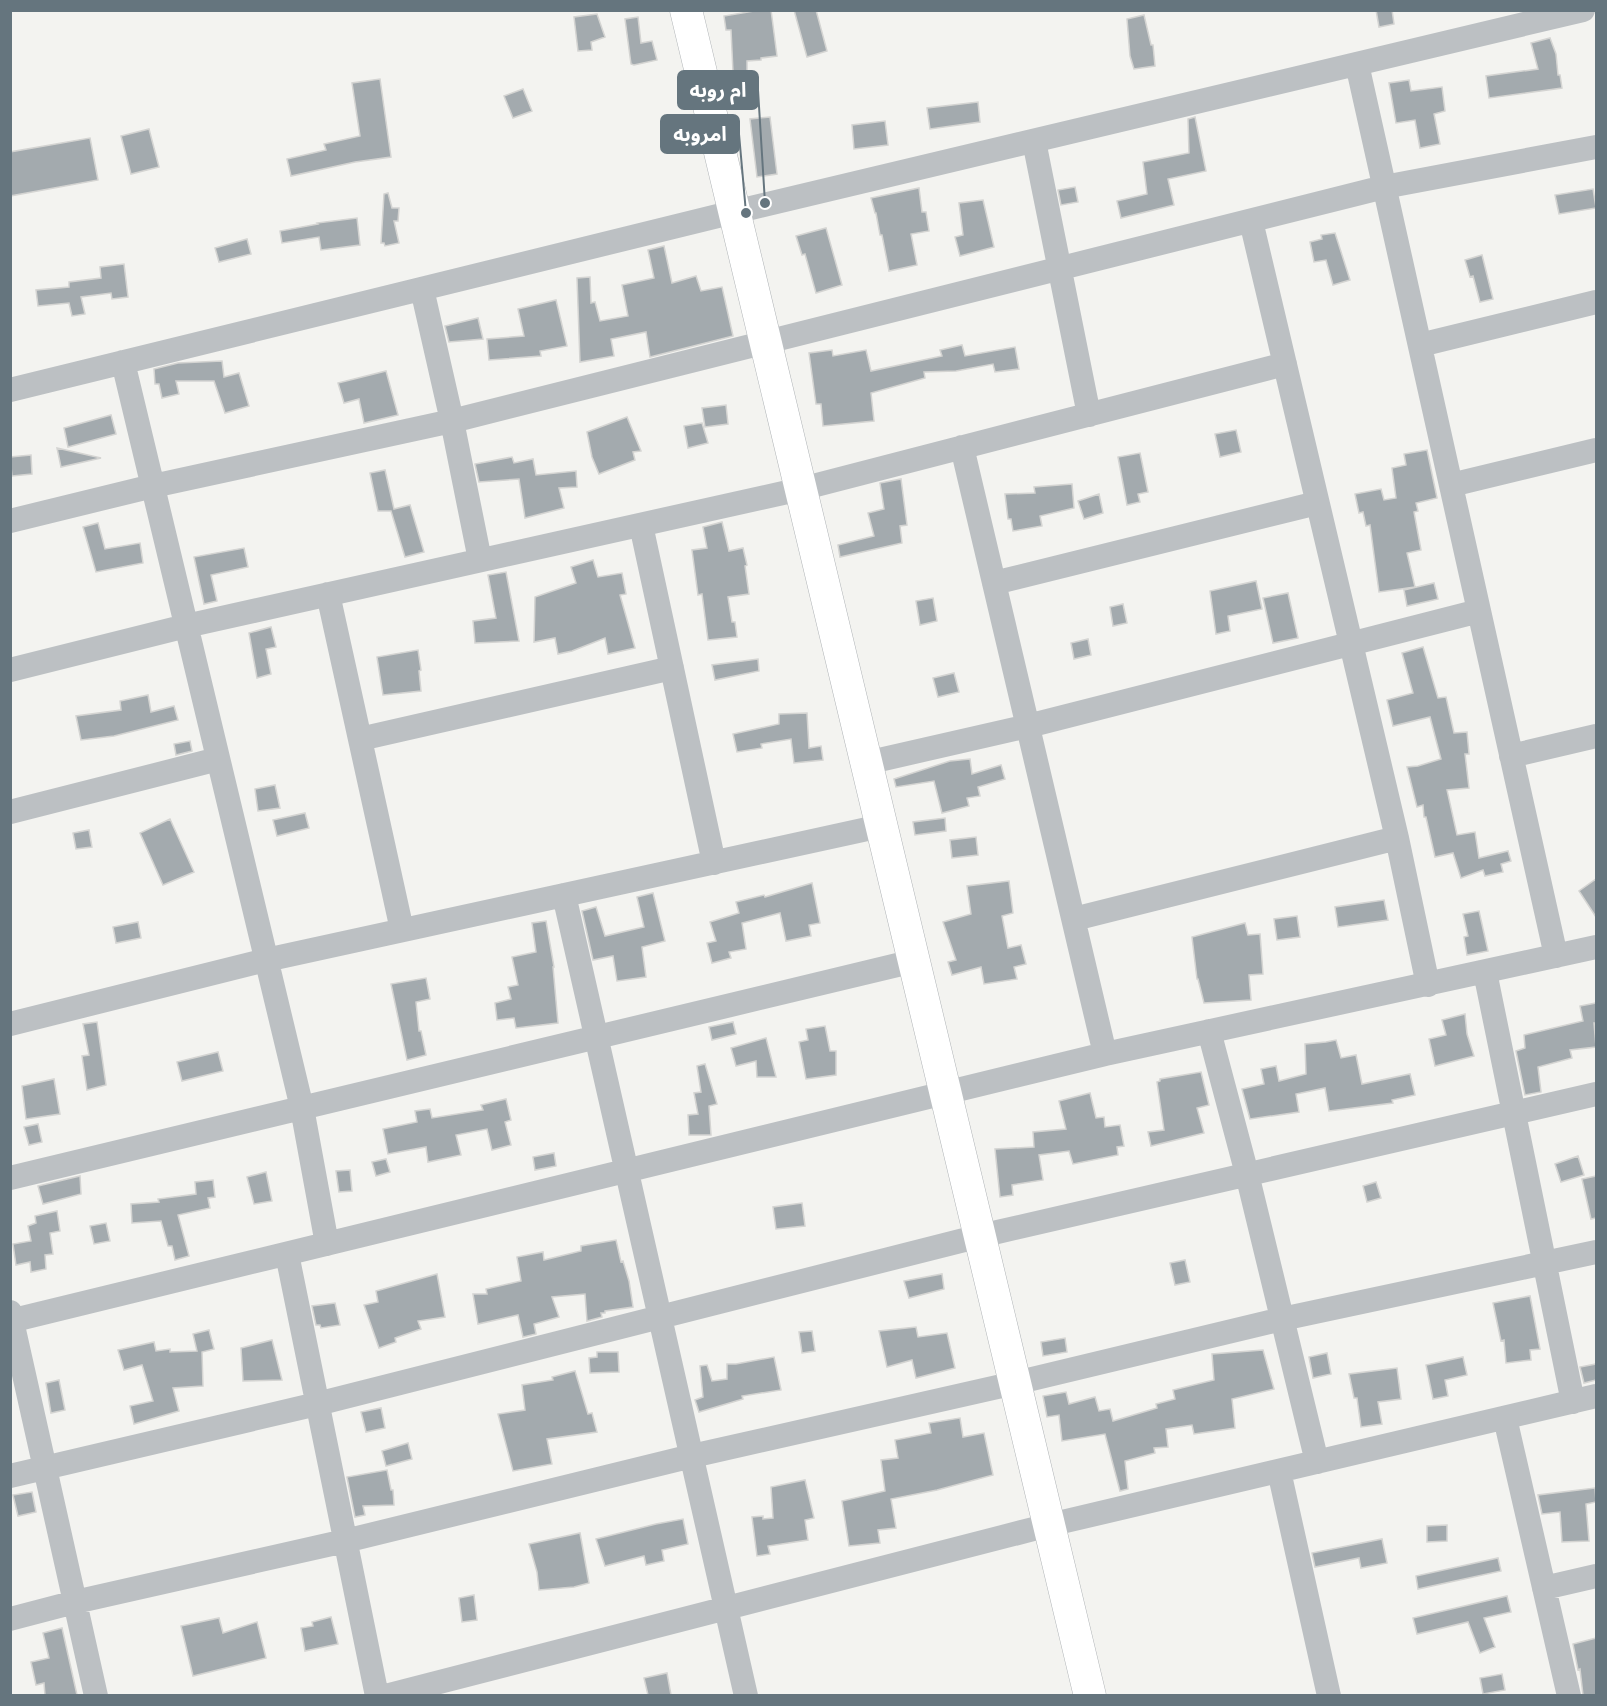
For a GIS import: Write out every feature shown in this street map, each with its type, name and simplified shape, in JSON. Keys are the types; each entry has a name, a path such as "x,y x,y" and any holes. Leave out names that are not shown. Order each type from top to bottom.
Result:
{"main road":[{"path":"686,10 1090,1695"}],"street":[{"path":"10,390 734,212 1583,10"},
{"path":"1357,64 1556,956"},
{"path":"1034,141 1089,414"},
{"path":"10,521 153,486 452,421 1384,187 1596,147"},
{"path":"1251,220 1397,838 1428,985"},
{"path":"422,289 480,560"},
{"path":"1420,345 1596,302"},
{"path":"123,362 302,1108 327,1244"},
{"path":"10,670 186,626 801,489 1285,364"},
{"path":"962,447 1105,1054"},
{"path":"1451,485 1596,450"},
{"path":"994,583 1317,503"},
{"path":"641,525 714,863"},
{"path":"328,594 402,930"},
{"path":"866,763 1028,726 1479,611"},
{"path":"360,739 672,669"},
{"path":"1511,756 1596,736"},
{"path":"10,812 218,759"},
{"path":"10,1024 266,960 881,826"},
{"path":"1074,919 1397,838"},
{"path":"564,895 746,1695"},
{"path":"96,1695 11,1318 287,1254 1105,1054 1596,947"},
{"path":"10,1178 914,961"},
{"path":"1485,972 1512,1113 1573,1402"},
{"path":"1209,1031 1247,1174 1317,1462"},
{"path":"10,1476 317,1404 980,1236 1596,1094"},
{"path":"10,1618 1282,1319 1544,1265 1596,1252"},
{"path":"287,1254 377,1695"},
{"path":"385,1695 425,1691 726,1608 1049,1525 1596,1396"},
{"path":"1505,1418 1569,1695"},
{"path":"1279,1471 1329,1695"},
{"path":"1544,1588 1596,1576"}],"building":[{"path":"771,10 777,56 747,61 747,72 733,72 731,30 726,30 724,16"},
{"path":"794,10 816,10 827,51 807,57"},
{"path":"1376,10 1392,10 1394,24 1379,27"},
{"path":"597,14 605,37 591,42 592,50 578,51 574,17"},
{"path":"1144,15 1151,45 1153,45 1155,66 1134,69 1130,56 1127,19"},
{"path":"638,17 641,43 652,41 657,60 634,65 631,64 625,19"},
{"path":"1550,38 1556,54 1562,88 1489,98 1486,76 1538,69 1531,43"},
{"path":"380,79 391,157 355,162 291,176 287,159 326,150 324,144 360,136 352,83"},
{"path":"1409,80 1411,91 1442,87 1445,111 1434,114 1440,144 1420,148 1415,120 1396,123 1389,83"},
{"path":"523,89 532,111 513,118 504,96"},
{"path":"978,102 980,122 930,129 927,108"},
{"path":"770,117 777,174 757,177 750,119"},
{"path":"1195,117 1206,171 1168,179 1174,205 1121,218 1117,201 1147,194 1143,162 1189,153 1188,119"},
{"path":"885,121 888,145 854,149 852,125"},
{"path":"149,129 159,167 131,174 121,136"},
{"path":"90,138 98,180 10,196 10,152"},
{"path":"1075,187 1078,202 1061,205 1058,190"},
{"path":"919,188 922,212 926,212 929,231 911,234 917,265 889,271 882,235 880,235 871,198"},
{"path":"1593,189 1596,208 1559,214 1555,195"},
{"path":"388,193 392,208 399,208 398,221 394,221 399,243 385,246 381,243 384,194"},
{"path":"983,200 994,247 960,256 955,237 963,235 959,203"},
{"path":"357,218 360,245 321,250 319,237 282,243 280,231"},
{"path":"826,228 842,285 816,293 805,254 802,255 796,236"},
{"path":"1335,233 1350,280 1333,285 1326,260 1314,262 1310,242 1322,239 1321,235"},
{"path":"247,239 251,254 219,262 215,248"},
{"path":"664,246 672,283 696,276 701,291 722,287 733,336 650,357 646,332 611,339 614,356 580,362 577,278 590,277 591,303 595,302 600,321 628,316 622,285 654,278 648,250"},
{"path":"1482,255 1493,299 1480,302 1473,276 1470,277 1465,260"},
{"path":"124,264 128,297 112,299 111,293 81,297 85,314 72,316 69,303 38,306 36,290 69,287 69,282 101,278 100,267"},
{"path":"556,300 567,346 540,351 541,356 489,360 487,339 524,336 518,309"},
{"path":"478,318 483,339 449,342 445,326"},
{"path":"962,345 965,356 1015,347 1019,369 995,372 993,364 956,371 924,372 925,378 871,393 874,421 823,426 821,404 816,404 809,353 832,350 833,356 866,350 871,371 942,356 940,350"},
{"path":"222,361 224,377 239,373 249,406 225,413 214,381 176,381 179,394 162,398 159,384 155,384 154,369 178,363"},
{"path":"386,371 398,415 364,423 359,399 344,403 338,383"},
{"path":"726,405 728,424 705,427 702,408"},
{"path":"111,415 116,434 68,447 64,428"},
{"path":"627,417 641,451 633,452 635,460 599,474 592,457 587,432"},
{"path":"702,423 708,443 688,448 684,426"},
{"path":"1236,430 1241,452 1220,457 1215,434"},
{"path":"57,448 101,458 61,467"},
{"path":"1427,450 1437,498 1416,503 1418,511 1414,512 1421,550 1407,553 1415,587 1379,592 1370,525 1366,526 1363,512 1359,513 1355,494 1381,489 1384,500 1396,498 1392,468 1406,465 1404,454"},
{"path":"1140,453 1148,492 1138,494 1140,502 1127,505 1118,457"},
{"path":"31,455 32,474 12,476 10,457"},
{"path":"512,457 514,463 533,459 536,475 576,471 577,487 559,488 564,508 525,518 519,479 479,482 475,464"},
{"path":"385,470 394,509 410,505 424,552 405,557 391,511 378,511 370,473"},
{"path":"901,479 907,525 900,526 902,543 840,557 838,545 874,536 868,513 884,509 880,483"},
{"path":"1072,484 1074,508 1040,516 1042,526 1013,531 1011,519 1008,519 1005,494 1035,493 1034,487"},
{"path":"1099,494 1103,513 1084,519 1078,501"},
{"path":"722,522 729,551 743,548 749,594 728,597 737,637 708,640 702,594 698,595 692,550 707,548 703,527"},
{"path":"98,523 105,549 140,543 143,563 96,572 83,527"},
{"path":"244,548 248,567 211,575 217,601 204,604 194,557"},
{"path":"593,560 598,577 622,573 626,594 620,595 635,648 608,654 605,638 558,654 555,638 534,642 535,597 576,583 571,567"},
{"path":"506,572 519,641 475,643 473,621 496,618 488,575"},
{"path":"1256,581 1262,609 1228,616 1230,631 1216,634 1210,591"},
{"path":"1434,583 1438,599 1407,606 1404,590"},
{"path":"1288,593 1298,638 1273,643 1263,598"},
{"path":"933,598 937,621 920,625 916,601"},
{"path":"1123,604 1127,623 1113,626 1110,607"},
{"path":"271,627 276,647 266,649 271,674 257,678 249,633"},
{"path":"1088,639 1091,655 1074,659 1071,643"},
{"path":"1423,647 1438,698 1446,697 1454,733 1467,732 1469,754 1465,754 1469,788 1447,790 1457,835 1475,832 1479,858 1508,851 1511,861 1501,864 1503,872 1485,876 1483,870 1461,878 1453,853 1435,857 1423,805 1417,807 1407,767 1441,759 1430,717 1393,726 1387,700 1413,693 1402,653"},
{"path":"418,650 421,691 383,695 377,657"},
{"path":"758,659 759,671 715,680 712,665"},
{"path":"954,673 959,692 938,697 933,678"},
{"path":"148,695 151,712 174,706 178,720 114,736 81,740 76,716 121,710 120,701"},
{"path":"807,713 809,748 821,746 823,760 794,763 791,739 761,744 762,748 737,752 733,734 779,724 779,714"},
{"path":"190,741 192,751 176,755 174,744"},
{"path":"970,759 972,774 1001,765 1005,779 978,787 980,796 967,798 969,806 942,813 934,781 896,787 894,779 950,761"},
{"path":"275,785 280,808 258,811 255,789"},
{"path":"305,813 309,828 277,836 273,820"},
{"path":"945,818 946,831 915,835 913,822"},
{"path":"170,819 194,872 163,885 140,833"},
{"path":"89,830 92,847 76,849 73,833"},
{"path":"976,837 978,855 952,858 950,840"},
{"path":"1596,879 1596,917 1579,891"},
{"path":"1009,881 1013,913 1002,916 1008,948 1021,945 1026,964 1014,967 1017,979 984,984 981,967 952,975 948,962 956,960 943,922 971,914 967,886"},
{"path":"812,883 820,923 809,925 811,936 786,941 780,913 742,923 746,949 729,952 731,958 712,963 707,943 716,941 710,922 739,913 736,902 764,895 765,897"},
{"path":"653,893 665,941 642,947 646,977 617,981 613,956 593,960 582,911 596,907 605,936 644,927 637,897"},
{"path":"1384,900 1388,920 1338,927 1335,907"},
{"path":"1479,911 1488,951 1467,955 1464,937 1468,936 1463,914"},
{"path":"1297,916 1300,937 1277,940 1274,919"},
{"path":"546,921 554,967 558,1023 516,1028 514,1018 497,1020 495,1003 511,999 508,987 518,985 512,957 536,952 532,923"},
{"path":"138,922 141,938 116,943 113,927"},
{"path":"1245,923 1248,935 1260,934 1263,974 1249,975 1251,1000 1204,1003 1197,979 1192,937"},
{"path":"426,978 430,999 416,1002 419,1031 421,1031 426,1055 407,1060 391,984"},
{"path":"1596,1003 1596,1023 1594,1023 1596,1047 1570,1050 1572,1058 1538,1067 1541,1092 1525,1095 1516,1051 1525,1048 1524,1035 1583,1021 1580,1006"},
{"path":"1465,1014 1467,1034 1474,1056 1435,1066 1429,1039 1446,1035 1442,1020"},
{"path":"97,1022 106,1085 87,1090 82,1056 89,1055 83,1024"},
{"path":"733,1022 736,1034 712,1040 709,1027"},
{"path":"825,1026 830,1051 836,1051 836,1075 806,1079 799,1042 808,1040 806,1029"},
{"path":"766,1038 776,1077 757,1077 756,1061 736,1066 731,1048"},
{"path":"1336,1040 1341,1058 1356,1055 1362,1084 1410,1074 1415,1095 1392,1100 1393,1103 1329,1111 1325,1088 1296,1094 1299,1112 1250,1119 1242,1089 1264,1084 1261,1069 1276,1066 1279,1081 1306,1074 1305,1044"},
{"path":"218,1052 223,1071 182,1081 177,1062"},
{"path":"705,1064 717,1104 709,1106 711,1135 689,1135 688,1115 698,1114 694,1093 701,1092 697,1066"},
{"path":"1201,1072 1209,1105 1197,1108 1204,1133 1151,1146 1148,1132 1164,1130 1157,1082 1160,1079"},
{"path":"54,1079 60,1114 26,1119 22,1086"},
{"path":"1090,1093 1096,1118 1104,1117 1105,1127 1120,1125 1124,1146 1117,1147 1118,1155 1073,1164 1069,1151 1039,1155 1043,1180 1012,1185 1013,1195 1000,1197 995,1149 1034,1147 1033,1132 1066,1129 1059,1101"},
{"path":"506,1099 511,1120 505,1122 511,1145 492,1150 487,1129 456,1135 461,1155 428,1162 426,1147 388,1154 383,1129 417,1122 415,1111 430,1109 432,1118 483,1110 481,1105"},
{"path":"38,1124 42,1142 29,1145 24,1127"},
{"path":"554,1153 556,1166 535,1170 533,1157"},
{"path":"1578,1156 1584,1175 1561,1182 1555,1164"},
{"path":"386,1159 390,1172 376,1176 372,1162"},
{"path":"350,1170 352,1191 339,1192 336,1171"},
{"path":"266,1172 272,1201 254,1204 247,1177"},
{"path":"80,1176 81,1194 43,1204 38,1186"},
{"path":"1596,1176 1596,1218 1591,1219 1582,1179"},
{"path":"213,1180 215,1197 208,1198 210,1208 178,1215 189,1256 175,1260 172,1246 168,1246 161,1221 132,1223 131,1204 159,1202 158,1199 196,1194 195,1182"},
{"path":"1376,1182 1381,1198 1367,1202 1363,1186"},
{"path":"802,1203 805,1226 776,1229 773,1207"},
{"path":"57,1211 60,1231 50,1233 53,1254 45,1255 46,1269 31,1272 30,1262 16,1265 13,1244 31,1241 28,1226 36,1223 35,1216"},
{"path":"106,1223 110,1241 94,1244 90,1226"},
{"path":"616,1240 621,1262 623,1261 629,1281 633,1307 605,1311 601,1313 602,1317 587,1321 585,1294 552,1297 559,1317 534,1324 536,1334 523,1337 518,1315 478,1324 473,1294 487,1294 486,1289 521,1281 517,1257 543,1252 544,1260 581,1251 581,1246"},
{"path":"1185,1260 1190,1282 1175,1285 1170,1263"},
{"path":"437,1274 445,1317 418,1321 421,1329 395,1338 396,1342 379,1348 364,1305 378,1302 376,1291"},
{"path":"942,1274 944,1289 909,1298 904,1281"},
{"path":"1530,1296 1540,1349 1530,1350 1531,1360 1506,1363 1504,1340 1501,1341 1493,1303"},
{"path":"335,1303 340,1325 321,1328 320,1325 316,1325 312,1306"},
{"path":"916,1327 918,1337 947,1333 955,1368 916,1378 912,1360 887,1367 879,1331"},
{"path":"209,1330 214,1349 202,1352 203,1386 173,1388 179,1411 134,1424 130,1406 153,1401 142,1365 124,1370 118,1350 154,1342 156,1351 170,1349 170,1352 197,1351 193,1334"},
{"path":"812,1331 815,1351 802,1353 799,1332"},
{"path":"1065,1338 1067,1352 1043,1356 1041,1342"},
{"path":"272,1340 282,1380 243,1381 241,1348"},
{"path":"1263,1350 1274,1389 1232,1399 1235,1428 1194,1434 1192,1425 1166,1429 1168,1447 1154,1448 1155,1453 1125,1461 1128,1489 1120,1491 1105,1434 1062,1441 1059,1415 1047,1417 1043,1396 1066,1392 1069,1404 1095,1397 1099,1411 1110,1409 1113,1421 1157,1408 1156,1404 1175,1399 1173,1390 1214,1380 1212,1354"},
{"path":"597,1352 618,1352 619,1372 590,1373 589,1358 597,1357"},
{"path":"1327,1353 1331,1374 1313,1378 1309,1357"},
{"path":"774,1357 781,1390 742,1396 743,1399 699,1412 695,1400 703,1397 700,1366 707,1365 712,1381 727,1379 727,1364"},
{"path":"1463,1357 1467,1375 1445,1380 1448,1396 1433,1399 1426,1365"},
{"path":"1596,1364 1596,1380 1584,1383 1580,1367"},
{"path":"1397,1368 1401,1399 1378,1402 1382,1424 1361,1427 1357,1398 1354,1398 1349,1374"},
{"path":"575,1371 588,1414 592,1413 597,1432 547,1439 552,1464 513,1471 498,1414 525,1410 522,1385 553,1380 552,1377"},
{"path":"59,1380 65,1410 51,1413 46,1383"},
{"path":"381,1408 385,1428 366,1432 361,1412"},
{"path":"960,1418 963,1437 984,1433 993,1475 891,1499 896,1528 878,1530 880,1543 849,1546 842,1501 885,1491 881,1460 898,1458 895,1440 931,1433 929,1423"},
{"path":"408,1443 412,1459 386,1466 382,1451"},
{"path":"387,1470 391,1490 393,1490 394,1505 363,1506 365,1515 355,1517 347,1477"},
{"path":"805,1480 814,1518 805,1520 808,1540 768,1546 770,1554 757,1556 752,1517 773,1518 771,1487"},
{"path":"1595,1488 1596,1502 1586,1504 1589,1541 1562,1542 1560,1512 1542,1514 1538,1495"},
{"path":"32,1492 36,1512 18,1516 13,1495"},
{"path":"683,1519 688,1544 662,1550 664,1561 646,1565 644,1556 605,1566 596,1539"},
{"path":"1447,1525 1447,1541 1427,1542 1427,1526"},
{"path":"580,1533 589,1583 574,1587 539,1590 537,1572 529,1544"},
{"path":"1382,1539 1387,1563 1361,1568 1359,1558 1315,1567 1312,1553"},
{"path":"1498,1558 1501,1571 1418,1589 1416,1576"},
{"path":"474,1595 477,1620 462,1622 459,1598"},
{"path":"1507,1596 1511,1612 1484,1618 1495,1647 1480,1653 1468,1622 1417,1634 1413,1618"},
{"path":"331,1617 338,1644 305,1651 301,1628 313,1626 312,1622"},
{"path":"219,1618 223,1633 257,1622 266,1658 193,1676 181,1626"},
{"path":"62,1628 77,1695 45,1695 44,1683 36,1685 31,1662 49,1658 43,1633"},
{"path":"1596,1638 1596,1695 1583,1695 1580,1669 1578,1670 1573,1644"},
{"path":"667,1673 671,1695 648,1695 644,1678"},
{"path":"1502,1674 1505,1690 1483,1694 1480,1678"}],"place":[{"name":"ام روبه","path":"765,203"},
{"name":"امروبه","path":"746,213"}]}
